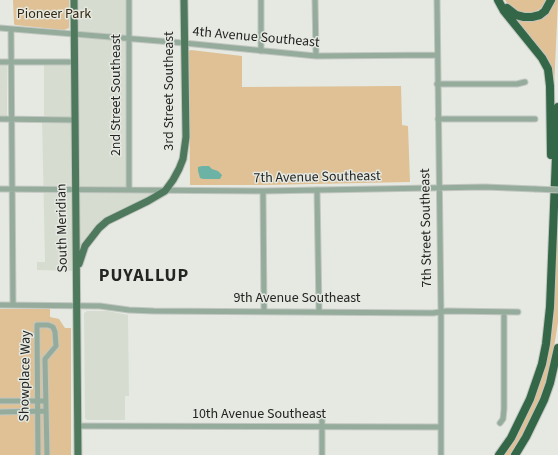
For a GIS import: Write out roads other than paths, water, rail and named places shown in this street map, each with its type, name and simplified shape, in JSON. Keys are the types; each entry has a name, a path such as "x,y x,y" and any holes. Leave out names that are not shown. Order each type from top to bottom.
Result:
{"highway":[{"path":"498,0 501,7 542,58 549,74 551,94 552,263"},
{"path":"502,0 513,14 529,17 537,16 543,13 549,6 551,0"},
{"path":"500,455 525,411 535,386 542,364 549,325 558,107"},
{"path":"515,455 539,412 550,383 558,348"}],"main road":[{"name":"South Meridian","path":"74,0 78,455"},
{"name":"3rd Street Southeast","path":"77,276 83,252 91,237 99,228 107,221 148,201 165,190 179,169 186,137 184,0"}],"street":[{"name":"2nd Street Southeast","path":"129,0 129,190"},
{"path":"260,0 261,51"},
{"path":"315,0 316,56"},
{"name":"7th Street Southeast","path":"437,0 441,312 441,455"},
{"name":"4th Avenue Southeast","path":"0,28 184,43 316,56 437,55"},
{"path":"11,29 13,305"},
{"path":"0,62 74,62"},
{"path":"438,84 517,84 525,82"},
{"path":"0,119 75,120"},
{"path":"438,119 536,119"},
{"name":"7th Avenue Southeast","path":"0,189 264,191 485,187 558,190"},
{"path":"317,190 319,311"},
{"path":"264,191 264,311"},
{"name":"9th Avenue Southeast","path":"0,305 77,305 154,311 441,312 447,310 518,312"},
{"path":"500,423 504,416 504,312"},
{"name":"Showplace Way","path":"38,455 37,325 48,325 53,327 55,332 56,346 45,359 47,455"},
{"path":"0,401 46,400"},
{"path":"0,412 46,411"},
{"path":"322,418 322,455"},
{"name":"10th Avenue Southeast","path":"78,426 440,427"}],"water":[{"path":"209,166 218,171 222,175 220,179 200,178 198,167"}],"district":[{"name":"PUYALLUP","path":"144,277"}],"park label":[{"name":"Pioneer Park","path":"54,15"}]}
